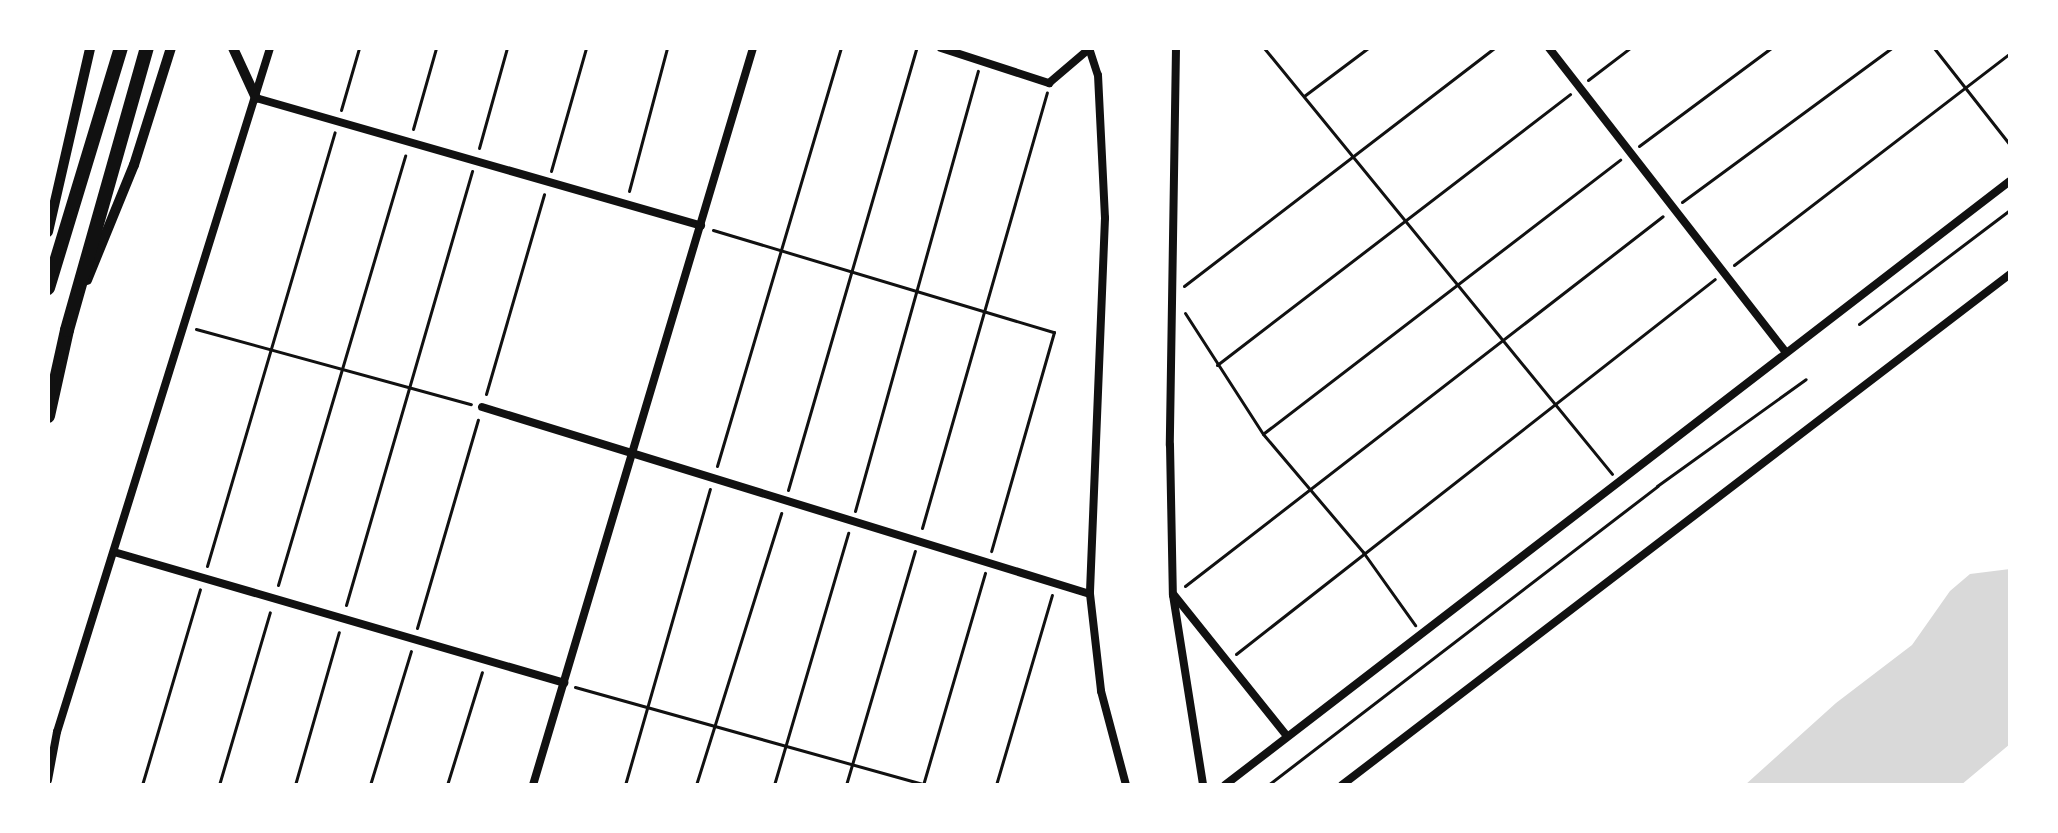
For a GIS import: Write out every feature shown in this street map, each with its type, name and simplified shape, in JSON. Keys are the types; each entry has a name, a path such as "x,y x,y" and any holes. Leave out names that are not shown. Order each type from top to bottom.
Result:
{"highway":[{"path":"48,288 121,48"},
{"path":"48,416 67,330 147,48"}],"street":[{"path":"48,232 90,48"},
{"path":"67,330 134,165 171,48"},
{"path":"233,48 256,98 701,226"},
{"path":"48,780 57,732 181,325 270,48"},
{"path":"533,785 753,48"},
{"path":"941,48 1049,83 1089,48 1098,75 1105,218 1090,594 1101,691 1126,785"},
{"path":"1176,48 1173,595 1203,785"},
{"path":"1549,48 1786,352"},
{"path":"1225,785 1617,480 2010,181"},
{"path":"1342,785 2010,272"},
{"path":"482,407 631,456 1090,594"},
{"path":"114,552 564,683"},
{"path":"1173,595 1224,664 1286,735"}],"path":[{"path":"142,785 359,48"},
{"path":"219,785 436,48"},
{"path":"295,785 507,48"},
{"path":"626,204 667,48"},
{"path":"625,785 841,48"},
{"path":"696,785 785,502 916,48"},
{"path":"1264,48 1617,480"},
{"path":"1303,96 1368,48"},
{"path":"1420,632 1363,552 1263,434 1173,295 1351,154 1494,48"},
{"path":"1217,366 1630,48"},
{"path":"1263,434 1456,283 1771,48"},
{"path":"1173,595 1501,338 1892,48"},
{"path":"1934,48 2010,145"},
{"path":"1224,664 1363,552 2010,53"},
{"path":"774,785 852,522 914,290 981,60"},
{"path":"846,785 987,314 1049,83"},
{"path":"1859,324 2010,210"},
{"path":"701,226 1054,332"},
{"path":"181,325 482,407"},
{"path":"1268,785 1657,486 1806,379"},
{"path":"996,785 1056,583"},
{"path":"447,785 486,661"},
{"path":"564,683 924,785"}],"shaded area":[{"path":"2010,569 2010,744 1961,785 1745,785 1836,703 1912,645 1950,591 1970,574"}]}
